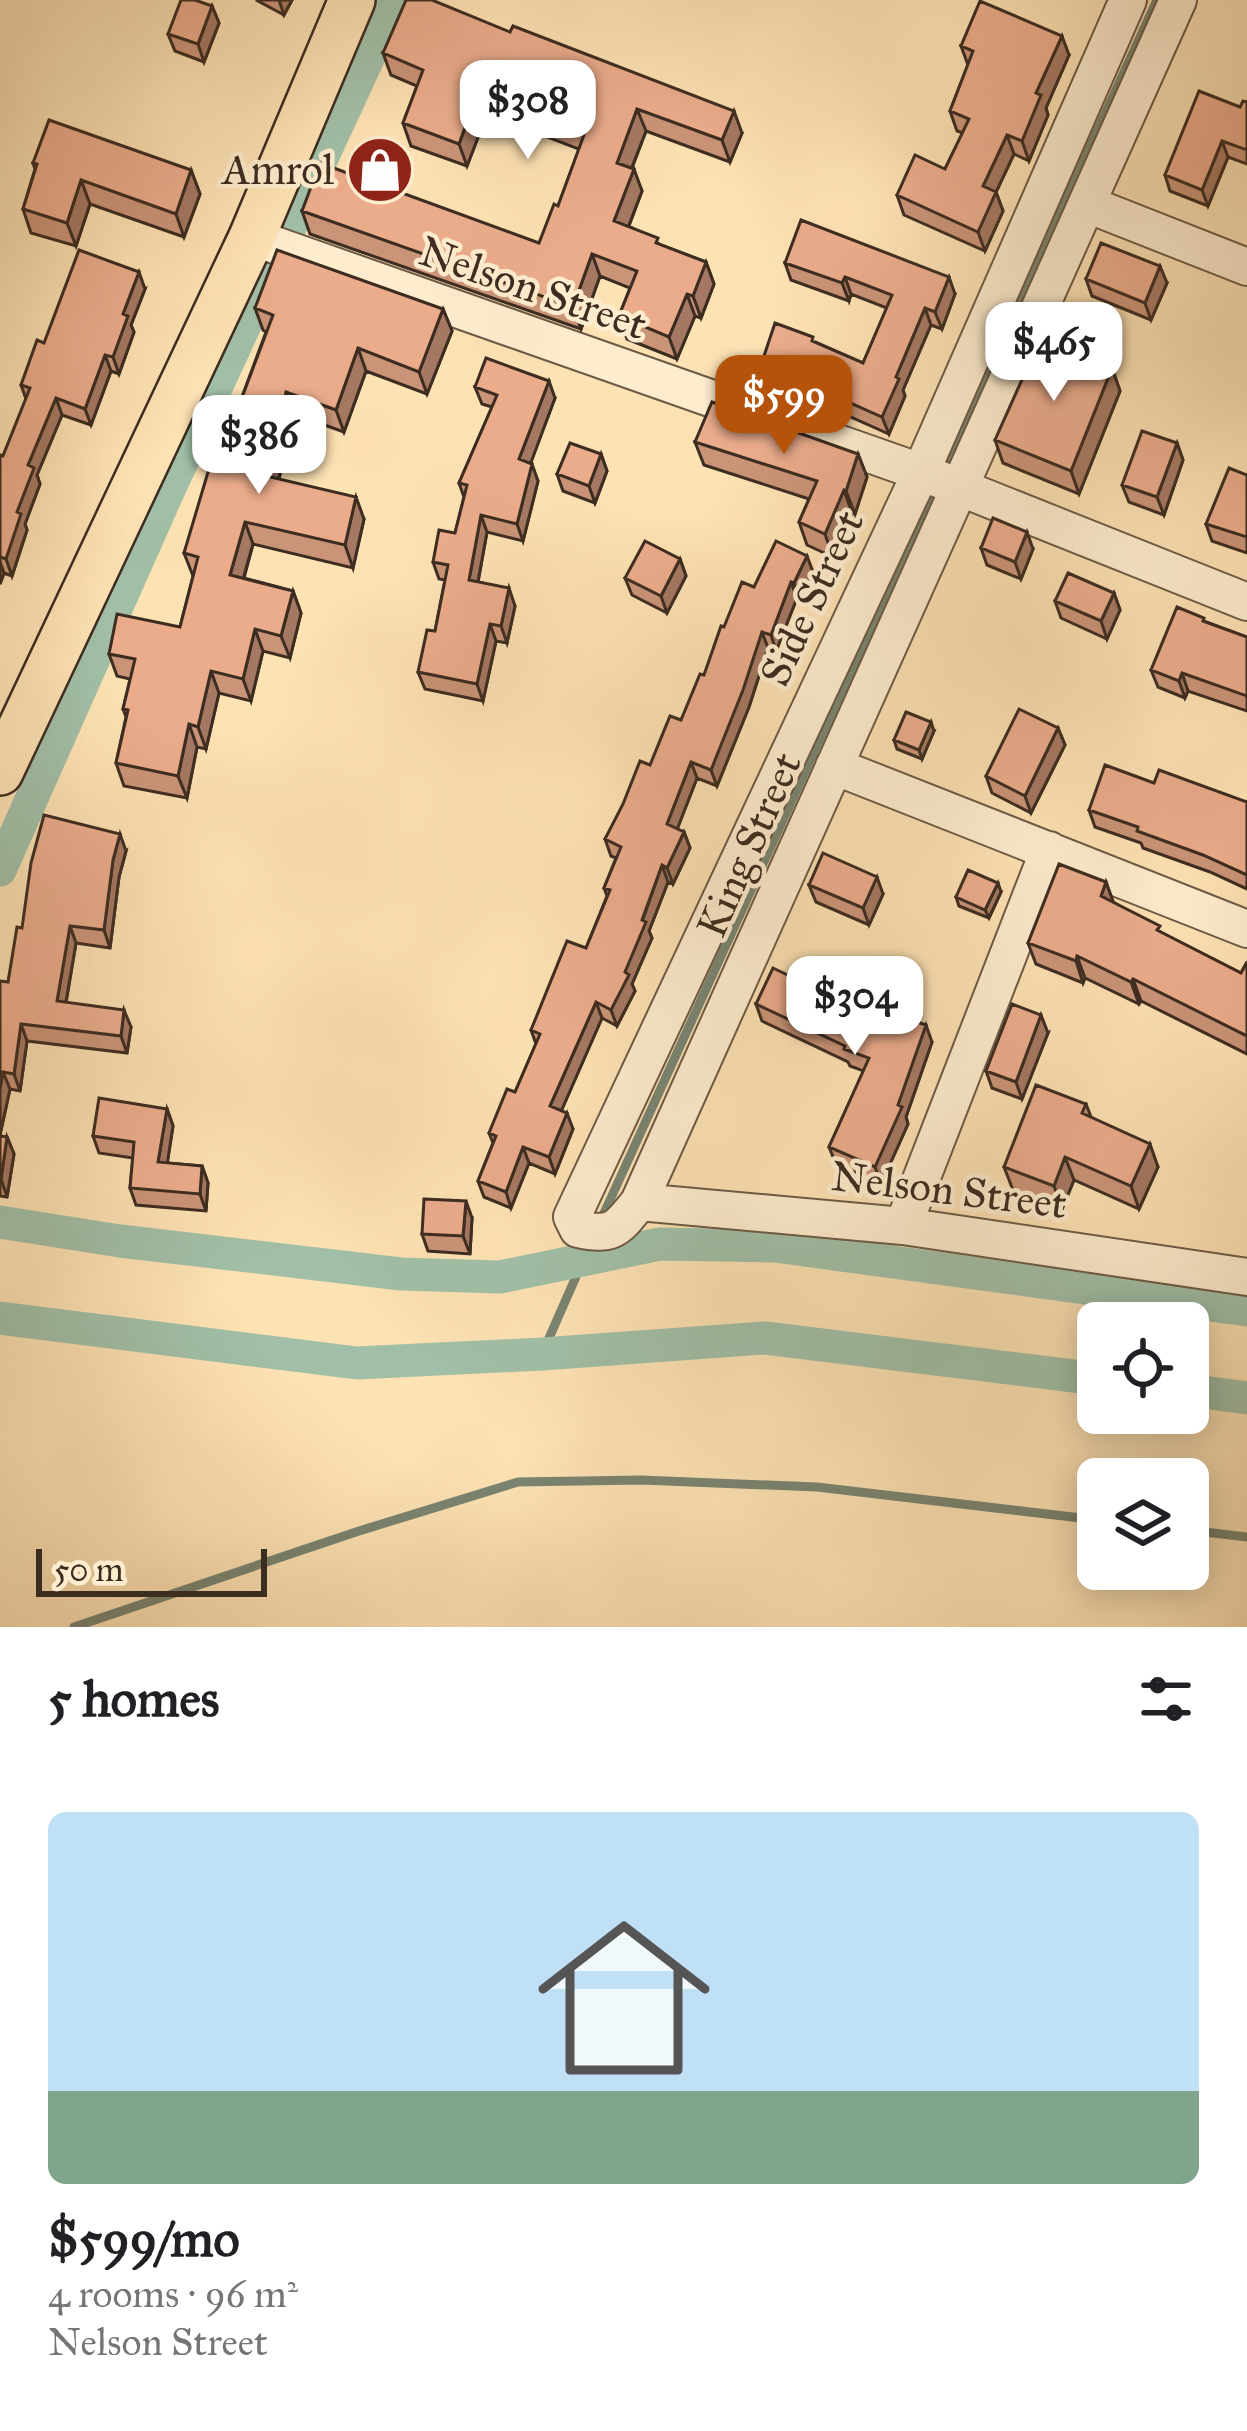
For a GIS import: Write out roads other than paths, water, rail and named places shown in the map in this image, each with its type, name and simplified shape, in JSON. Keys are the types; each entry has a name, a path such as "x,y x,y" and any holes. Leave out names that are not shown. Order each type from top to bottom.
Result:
{"main road":[{"path":"0,772 252,237 352,0"}],"street":[{"name":"Side Street","path":"639,1202 618,1228 588,1231 572,1217 939,480 1128,0"},
{"name":"King Street","path":"639,1202 834,766 939,480 1088,204 1178,0"},
{"path":"1088,204 1247,267"},
{"name":"Nelson Street","path":"252,237 939,480 1247,602"},
{"path":"834,766 1247,929"},
{"path":"903,1226 1049,850"},
{"name":"Nelson Street","path":"639,1202 903,1226 1247,1277"}],"waterway":[{"path":"0,870 395,0"},
{"path":"943,469 1157,0"},
{"path":"600,1222 936,484"},
{"path":"0,1222 401,1274 500,1277 660,1244 775,1246 1247,1310"},
{"path":"542,1354 593,1238"},
{"path":"0,1318 357,1363 765,1338 1077,1376"},
{"path":"1209,1393 1247,1398"},
{"path":"74,1627 518,1482 641,1480 817,1487 1077,1518"},
{"path":"1209,1532 1247,1537"}],"place":[{"name":"Amrol","path":"380,170"}]}
